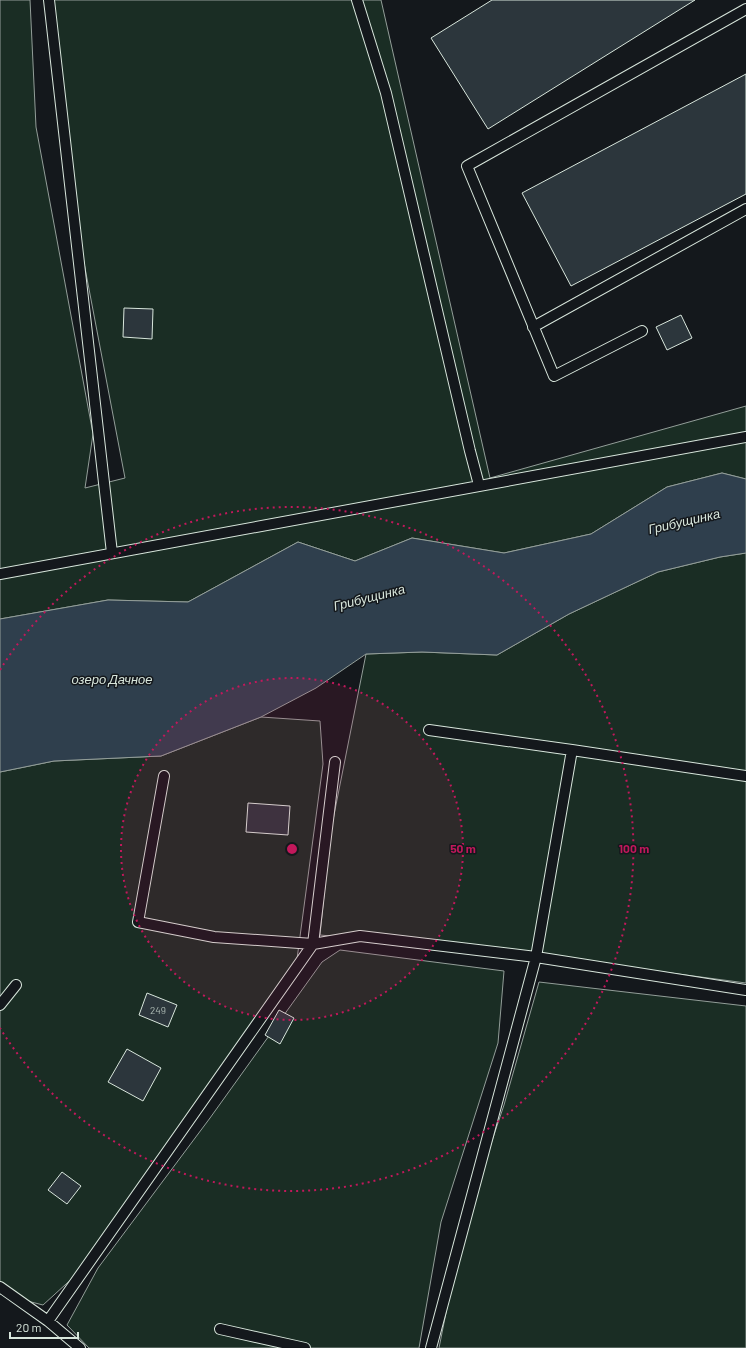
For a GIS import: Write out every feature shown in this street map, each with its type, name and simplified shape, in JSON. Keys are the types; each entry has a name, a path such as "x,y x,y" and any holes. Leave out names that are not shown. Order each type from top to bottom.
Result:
{"lane":[{"path":"49,0 112,553"},
{"path":"357,0 386,94 466,436 479,485"},
{"path":"642,331 554,376 467,166 746,9"},
{"path":"533,327 746,208"},
{"path":"0,574 746,437"},
{"path":"429,730 746,776"},
{"path":"431,1348 536,958 572,750"},
{"path":"48,1321 313,944 335,762"},
{"path":"164,776 138,922 214,938 313,944 360,936 536,958 746,990"},
{"path":"0,1005 16,985"},
{"path":"0,1287 48,1321 80,1348"},
{"path":"220,1329 305,1348"}],"green space":[{"path":"0,0 30,0 36,127 93,434 85,488 125,478 61,142 49,0 381,0 490,478 746,406 746,479 722,473 667,487 591,534 504,553 412,538 355,561 298,542 188,602 108,600 0,619"},
{"path":"746,553 746,983 543,956 320,935 330,835 366,654 422,652 497,655 569,614 658,572 720,557"},
{"path":"261,717 320,721 323,764 297,959 77,1274 43,1305 0,1294 0,772 54,761 161,756"},
{"path":"340,950 504,971 498,1043 441,1222 419,1348 89,1348 67,1325 98,1268 210,1118 322,962"},
{"path":"539,982 746,1006 746,1348 439,1348 463,1227 504,1105"}],"water":[{"name":"озеро Дачное","path":"722,473 746,479 746,553 720,557 658,572 569,614 497,655 422,652 366,654 316,688 261,717 161,756 54,761 0,772 0,619 108,600 188,602 298,542 355,561 412,538 504,553 591,534 667,487"}],"building":[{"path":"492,0 695,0 488,129 431,38"},
{"path":"746,74 746,194 571,286 522,193"},
{"path":"124,308 153,309 152,339 123,337"},
{"path":"681,315 692,338 667,350 656,327"},
{"path":"248,803 290,806 288,835 246,832"},
{"path":"147,993 177,1005 168,1027 139,1015"},
{"path":"279,1010 294,1018 280,1044 265,1035"},
{"path":"127,1049 161,1068 143,1101 108,1082"},
{"path":"62,1172 81,1186 67,1204 48,1190"}],"water label":[{"name":"Грибущинка","path":"684,521"},
{"name":"Грибущинка","path":"369,597"}]}
